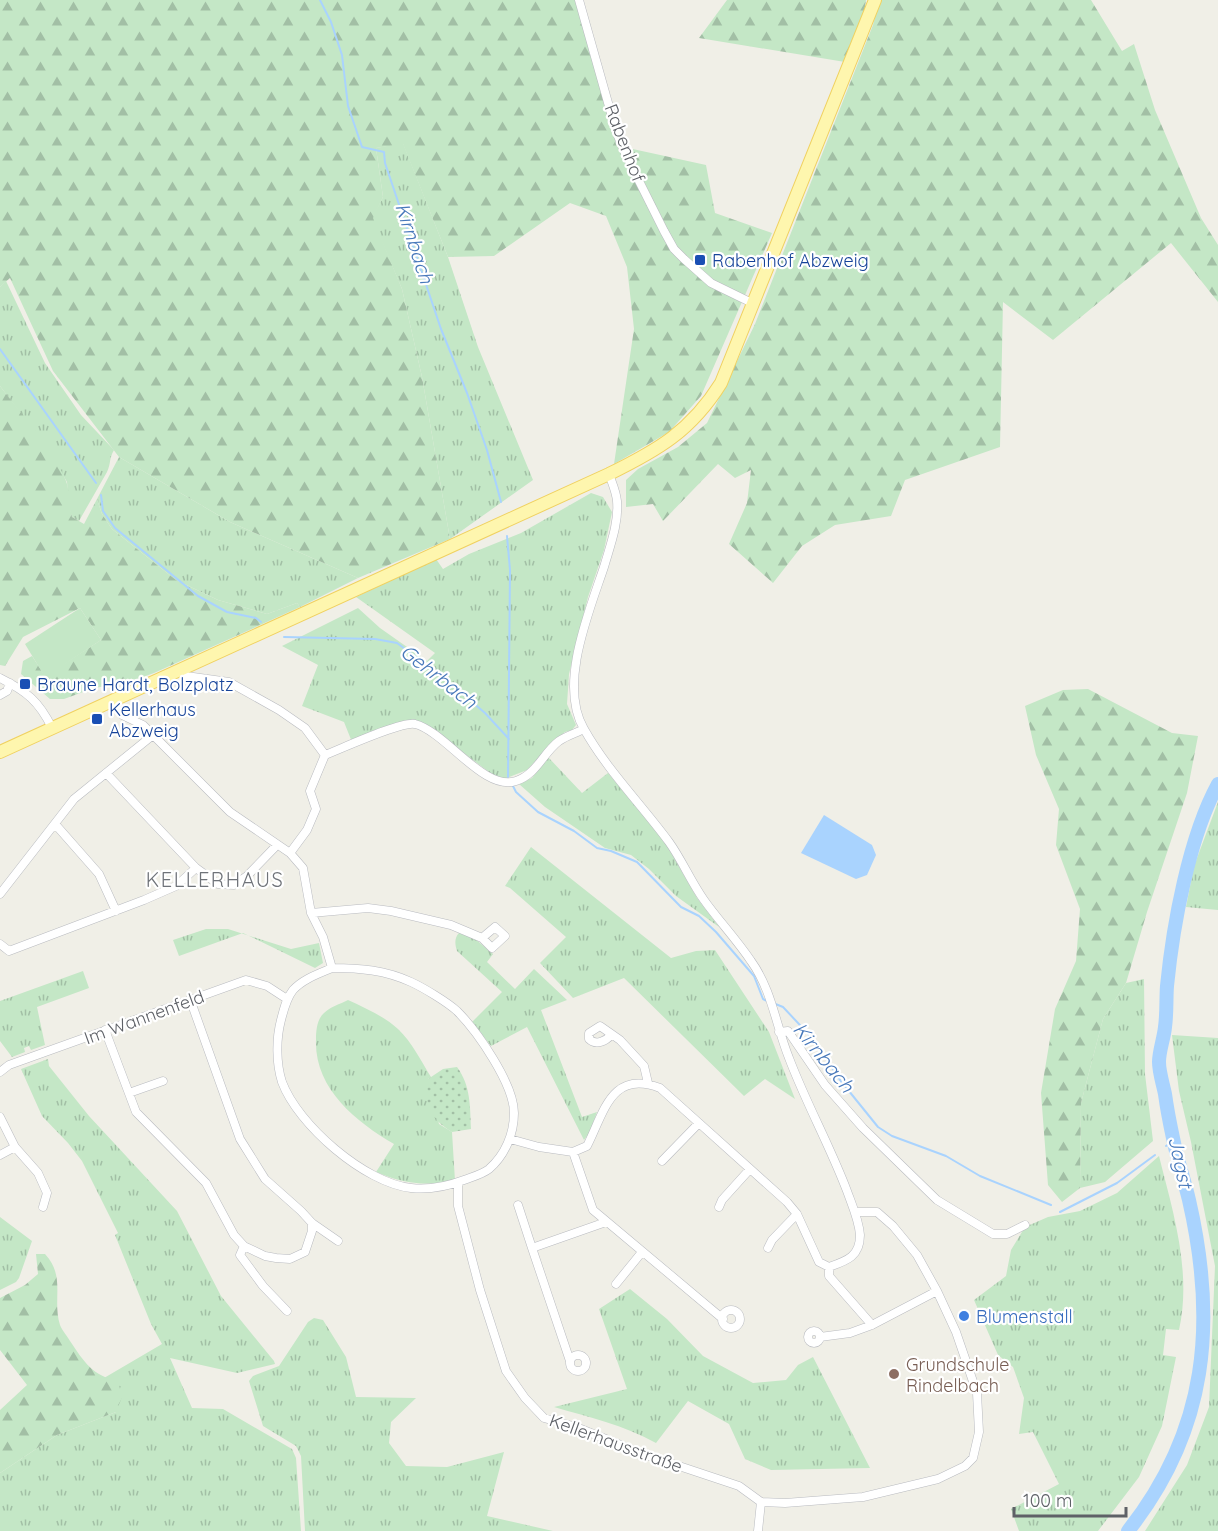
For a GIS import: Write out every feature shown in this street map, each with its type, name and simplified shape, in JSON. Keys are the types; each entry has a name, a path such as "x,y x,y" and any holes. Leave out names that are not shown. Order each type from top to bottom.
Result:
{"main road":[{"path":"0,752 609,474 659,449 686,428 721,383 875,0"}],"street":[{"name":"Rabenhof","path":"579,0 616,131 674,249 711,283 752,303"},
{"path":"510,1139 539,1147 573,1152 587,1146 607,1102 616,1090 631,1084 648,1083 660,1088 787,1202 796,1214 819,1262 828,1267 849,1260 854,1254 860,1234 855,1212 834,1156 789,1059 768,992 752,962 687,875 671,844 612,771 584,729 576,708 574,683 582,637 613,538 617,501 609,474"},
{"path":"182,669 186,676 229,682 279,710 305,728 325,755"},
{"path":"0,678 36,700 52,728"},
{"path":"0,695 6,691 10,683"},
{"path":"112,701 122,715 142,725 230,812 291,853 303,868 311,913 323,937 332,968"},
{"path":"291,853 307,830 316,809 310,791 325,755 393,728 413,724 429,731 498,782 514,782 531,773 558,742 584,729"},
{"path":"0,894 74,799 153,735"},
{"path":"106,774 196,868 218,884 234,885 247,876 277,845"},
{"path":"55,824 99,874 116,911"},
{"path":"0,944 9,951 116,911 176,886 196,868"},
{"path":"311,913 368,908 391,910 451,925 482,938"},
{"path":"332,968 377,970 412,982 455,1010 476,1033 508,1089 514,1111 510,1139 499,1159 486,1171 458,1183 430,1188 398,1185 361,1168 332,1148 310,1126 283,1083 278,1065 278,1032 287,999 293,989 306,979 332,968"},
{"name":"Im Wannenfeld","path":"0,1071 9,1065 246,980 267,986 287,999"},
{"path":"190,999 240,1139 249,1156 265,1179 312,1223 338,1241"},
{"path":"105,1030 136,1112 206,1183 234,1235 244,1246 265,1256 290,1259 305,1252 312,1231 312,1223"},
{"path":"779,1032 788,1031 825,1085 863,1128 937,1200 993,1234 1007,1234 1025,1225"},
{"path":"611,1035 644,1066 648,1083"},
{"path":"129,1093 163,1081"},
{"path":"0,1117 15,1147 38,1173 47,1193 44,1207"},
{"path":"662,1161 699,1123"},
{"path":"0,1155 15,1147"},
{"path":"573,1152 593,1210 723,1319"},
{"path":"719,1207 722,1200 750,1169"},
{"name":"Kellerhausstraße","path":"458,1183 458,1206 480,1290 506,1371 538,1412 544,1418 576,1427 643,1454 739,1486 761,1502"},
{"path":"518,1205 570,1361"},
{"path":"758,1531 761,1502 785,1503 863,1497 938,1479 965,1466 973,1458 979,1432 977,1393 956,1332 937,1292 917,1255 893,1226 877,1212 855,1212"},
{"path":"768,1248 772,1240 796,1214"},
{"path":"532,1248 606,1222"},
{"path":"244,1246 240,1255 262,1286 287,1311"},
{"path":"616,1284 642,1252"},
{"path":"828,1267 829,1276 872,1325"},
{"path":"820,1337 850,1333 872,1325 937,1292"}],"green space":[{"path":"0,0 578,0 619,146 706,165 715,213 772,233 701,396 669,432 614,464 634,329 627,267 606,216 570,203 494,256 448,257 403,144 376,148 383,197 373,218 402,289 422,377 450,539 358,578 230,522 119,457 53,371 10,278 0,287"},
{"path":"727,0 866,0 863,20 845,62 699,38"},
{"path":"879,0 1091,0 1122,51 1134,44 1155,110 1201,218 1218,245 1218,302 1171,243 1053,340 1003,302 1000,447 905,480 891,516 835,525 802,546 773,583 729,544 747,503 751,470 735,478 718,464 663,521 653,504 626,507 626,480 638,469 678,447 707,423 755,324 873,25"},
{"path":"403,143 448,257 478,347 533,480 450,539 422,377 402,289 372,218 383,197 376,148"},
{"path":"6,281 45,363 81,415 114,450 107,472 79,521 72,517 67,482 49,451 0,386 0,287"},
{"path":"0,386 53,456 66,481 72,517 84,524 97,499 102,514 112,529 176,580 218,600 267,614 297,603 300,607 154,673 126,683 94,688 64,699 50,699 21,674 23,661 32,656 45,676 101,640 80,608 23,637 5,666 0,665"},
{"path":"119,457 230,522 358,578 300,607 297,603 267,614 218,600 176,580 112,529 102,514 97,499"},
{"path":"591,493 603,497 612,512 604,550 588,597 569,674 567,704 576,725 554,741 527,770 504,779 493,775 426,725 410,720 352,742 344,722 302,706 318,665 282,646 358,608 380,628 427,661 435,653 356,597 436,559 443,569 469,554 521,533"},
{"path":"80,608 101,640 45,677 25,644"},
{"path":"1088,689 1172,733 1198,736 1187,793 1126,983 1103,1019 1081,1103 1080,1188 1062,1202 1048,1185 1041,1093 1055,1009 1076,961 1080,909 1056,845 1059,809 1036,755 1025,706 1063,690"},
{"path":"548,757 582,793 608,773 665,842 697,898 719,927 676,896 631,855 605,848 545,807 519,784 532,778"},
{"path":"1218,802 1218,910 1186,907 1194,866"},
{"path":"531,847 671,958 696,951 715,950 769,1032 795,1099 765,1079 744,1096 624,978 573,998 540,963 566,937 505,886"},
{"path":"206,929 228,929 242,933 179,956 173,940"},
{"path":"459,933 474,938 493,954 487,962 515,989 534,969 567,1000 541,1010 582,1117 597,1112 590,1132 584,1140 527,1027 491,1046 472,1022 502,992 457,951 455,942"},
{"path":"248,935 291,949 319,943 323,963 315,968"},
{"path":"83,971 89,988 37,1007 45,1045 31,1050 29,1046 24,1048 25,1052 12,1057 0,1041 0,1001"},
{"path":"1144,979 1145,1074 1153,1141 1105,1182 1080,1188 1081,1103 1103,1019 1126,983"},
{"path":"348,1000 393,1024 412,1046 431,1077 428,1079 439,1124 452,1132 455,1181 414,1183 376,1172 394,1144 365,1125 340,1101 322,1073 317,1057 316,1032 320,1018 329,1009"},
{"path":"1172,1035 1218,1038 1218,1531 1145,1531 1187,1465 1209,1407 1215,1266 1179,1091"},
{"path":"48,1059 49,1066 89,1116 177,1211 221,1296 274,1361 275,1364 237,1373 170,1358 192,1408 223,1409 292,1449 296,1458 301,1531 0,1531 0,1473 57,1435 116,1412 104,1378 162,1344 151,1324 115,1235 118,1233 82,1161 42,1116 21,1069"},
{"path":"457,1067 467,1089 471,1129 452,1132 433,1116 428,1104 427,1088 428,1079 443,1069"},
{"path":"1159,1156 1179,1242 1183,1286 1179,1330 1166,1329 1163,1355 1176,1357 1162,1426 1139,1477 1098,1531 1019,1531 1011,1509 1059,1484 1033,1432 1019,1434 1024,1398 1013,1367 998,1355 974,1300 1006,1276 1011,1250 1025,1227 1048,1217 1080,1211 1117,1193"},
{"path":"0,1217 32,1241 19,1278 0,1290"},
{"path":"36,1254 45,1254 55,1271 58,1316 62,1329 90,1367 102,1376 118,1381 122,1397 116,1412 57,1435 0,1473 0,1410 27,1385 0,1350 0,1298 25,1285 38,1274"},
{"path":"630,1289 667,1319 703,1356 753,1383 786,1380 798,1365 813,1357 870,1468 771,1470 745,1459 729,1424 688,1401 656,1443 619,1426 554,1407 627,1389 599,1309"},
{"path":"314,1318 323,1320 346,1357 356,1397 416,1398 391,1422 389,1443 406,1466 447,1467 504,1452 487,1516 553,1531 305,1531 301,1456 296,1446 263,1426 249,1381 253,1376 279,1366 308,1322"}],"water":[{"path":"824,815 872,845 876,855 867,875 856,879 801,853"}],"waterway":[{"name":"Kirnbach","path":"320,0 331,22 342,55 348,106 362,147 384,152 385,163 441,329 487,450 501,502"},
{"name":"Gehrbach","path":"0,349 96,483"},
{"name":"Gehrbach","path":"101,495 103,511 115,528 198,596 227,612 256,618 261,622"},
{"name":"Kirnbach","path":"507,536 510,570 508,777"},
{"name":"Gehrbach","path":"284,637 375,639 397,643 444,678 485,713 509,739"},
{"name":"Jagst","path":"1128,1531 1155,1493 1175,1454 1190,1414 1199,1373 1203,1332 1203,1289 1198,1245 1175,1146 1159,1062 1166,1022 1167,986 1178,909 1199,829 1218,784"},
{"name":"Kirnbach","path":"513,786 516,792 538,812 574,831 597,848 637,862 681,907 699,916 716,932 754,976 763,999 767,1001"},
{"name":"Kirnbach","path":"773,1003 783,1007 813,1039 840,1080 878,1127 892,1136 946,1156 980,1176 1051,1205"},
{"name":"Kirnbach","path":"1166,1146 1173,1141"},
{"name":"Kirnbach","path":"1060,1212 1117,1183 1155,1155"}],"place":[{"name":"Rabenhof Abzweig","path":"700,260"},
{"name":"Braune Hardt, Bolzplatz","path":"25,684"},
{"name":"Kellerhaus Abzweig","path":"97,719"},
{"name":"Blumenstall","path":"964,1316"},
{"name":"Grundschule Rindelbach","path":"894,1374"}],"district":[{"name":"KELLERHAUS","path":"215,879"}]}
